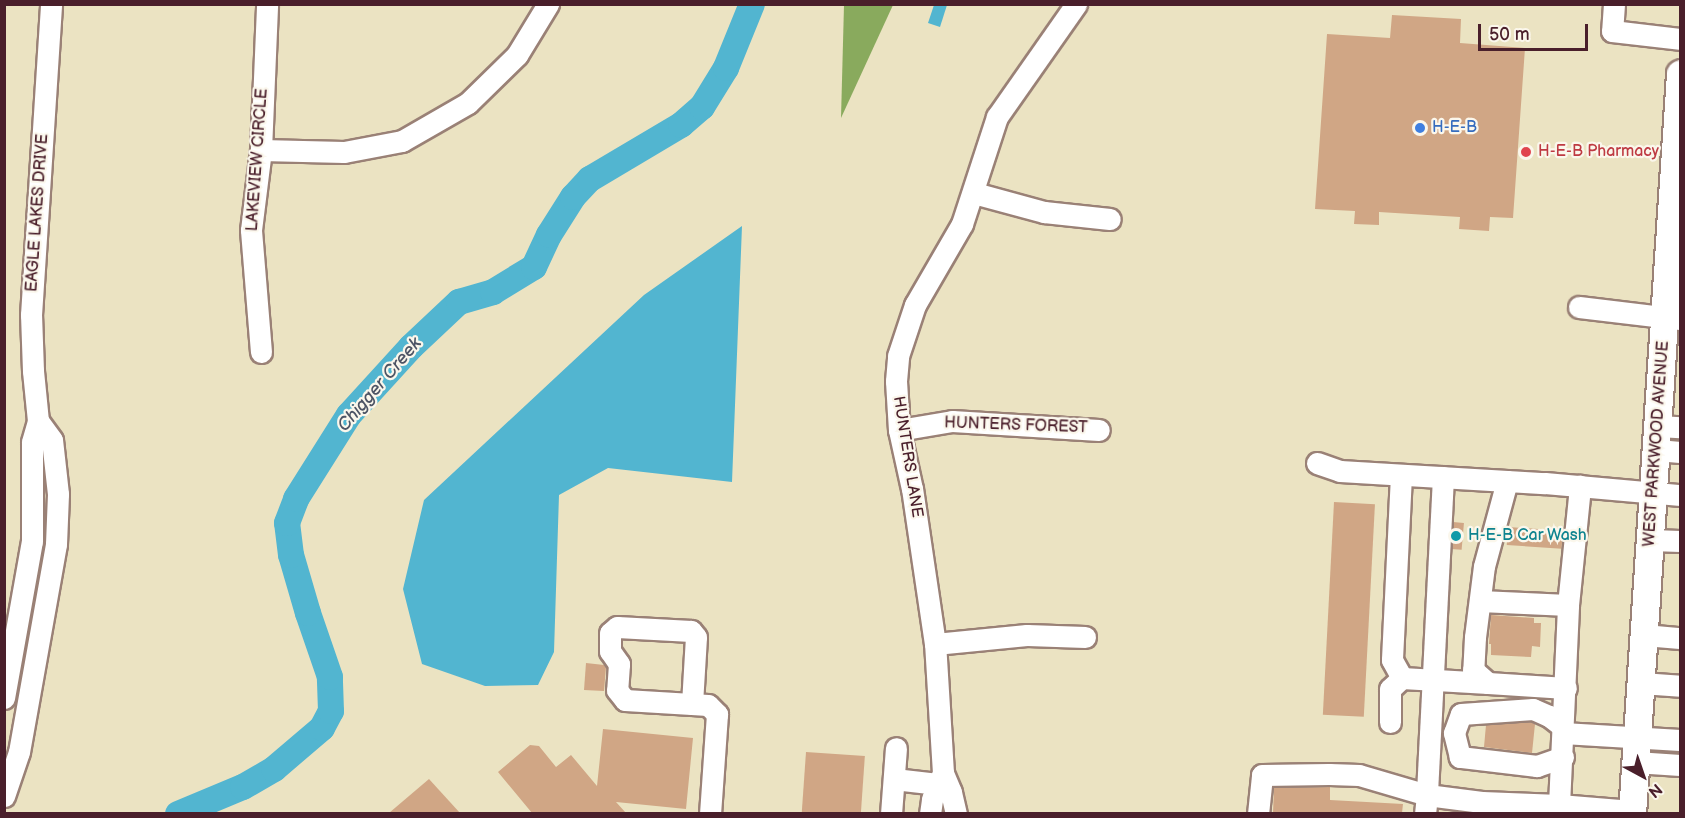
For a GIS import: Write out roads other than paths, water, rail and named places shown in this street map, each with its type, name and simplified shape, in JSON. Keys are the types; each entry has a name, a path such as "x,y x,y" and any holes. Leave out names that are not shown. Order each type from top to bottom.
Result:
{"main road":[{"name":"WEST PARKWOOD AVENUE","path":"1632,812 1654,492 1669,439 1680,74"}],"street":[{"name":"EAGLE LAKES DRIVE","path":"4,698 32,541 32,442 38,421 31,315 51,4"},
{"name":"LAKEVIEW CIRCLE","path":"261,352 251,230 261,150 267,4"},
{"path":"261,150 344,152 402,141 468,103 517,55 548,4"},
{"name":"HUNTERS LANE","path":"930,813 941,779 935,644 912,489 899,430 896,381 904,333 915,305 962,224 997,117 1076,4"},
{"path":"1614,4 1612,31 1680,39"},
{"path":"974,193 1044,212 1110,219"},
{"path":"1579,307 1673,319"},
{"name":"EAGLE LAKES DRIVE","path":"4,796 19,752 56,544 58,494 52,440 38,421"},
{"name":"HUNTERS FOREST","path":"899,430 952,421 1099,430"},
{"path":"1317,463 1340,471 1507,480 1680,495"},
{"path":"1401,475 1392,660 1402,678"},
{"path":"1426,804 1435,680 1443,477"},
{"path":"1488,683 1473,670 1480,600 1489,547 1507,480"},
{"path":"1560,809 1568,604 1580,486"},
{"path":"1651,540 1680,541"},
{"path":"1480,600 1568,604"},
{"path":"692,704 696,637 691,631 617,627 609,633 610,651 619,664 617,690 625,700 708,705 717,714 710,813"},
{"path":"935,644 1027,634 1085,638"},
{"path":"1644,635 1680,638"},
{"path":"1390,722 1390,689 1402,678 1566,687"},
{"path":"1641,683 1680,686"},
{"path":"1563,757 1536,766 1460,757 1454,733 1461,714 1533,709 1549,716 1563,730 1680,765"},
{"path":"1636,750 1680,740"},
{"path":"891,813 896,748"},
{"path":"1258,813 1262,776 1359,775 1426,804 1632,812"},
{"path":"894,779 941,779"},
{"name":"HUNTERS LANE","path":"941,779 951,792 956,813"}],"water":[{"path":"934,5 947,5 940,27 928,23"},
{"path":"742,226 732,482 608,468 559,495 554,652 538,685 485,686 422,664 403,589 424,500 644,295"}],"waterway":[{"name":"Chigger Creek","path":"178,814 243,787 274,769 322,728 331,711 330,677 291,555 287,523 296,499 349,415 411,347 459,302 493,292 534,267 549,235 573,197 590,179 681,125 702,107 726,68 752,4"}],"place":[{"name":"H-E-B","path":"1420,128"},
{"name":"H-E-B Pharmacy","path":"1526,152"},
{"name":"H-E-B Car Wash","path":"1456,536"}]}
